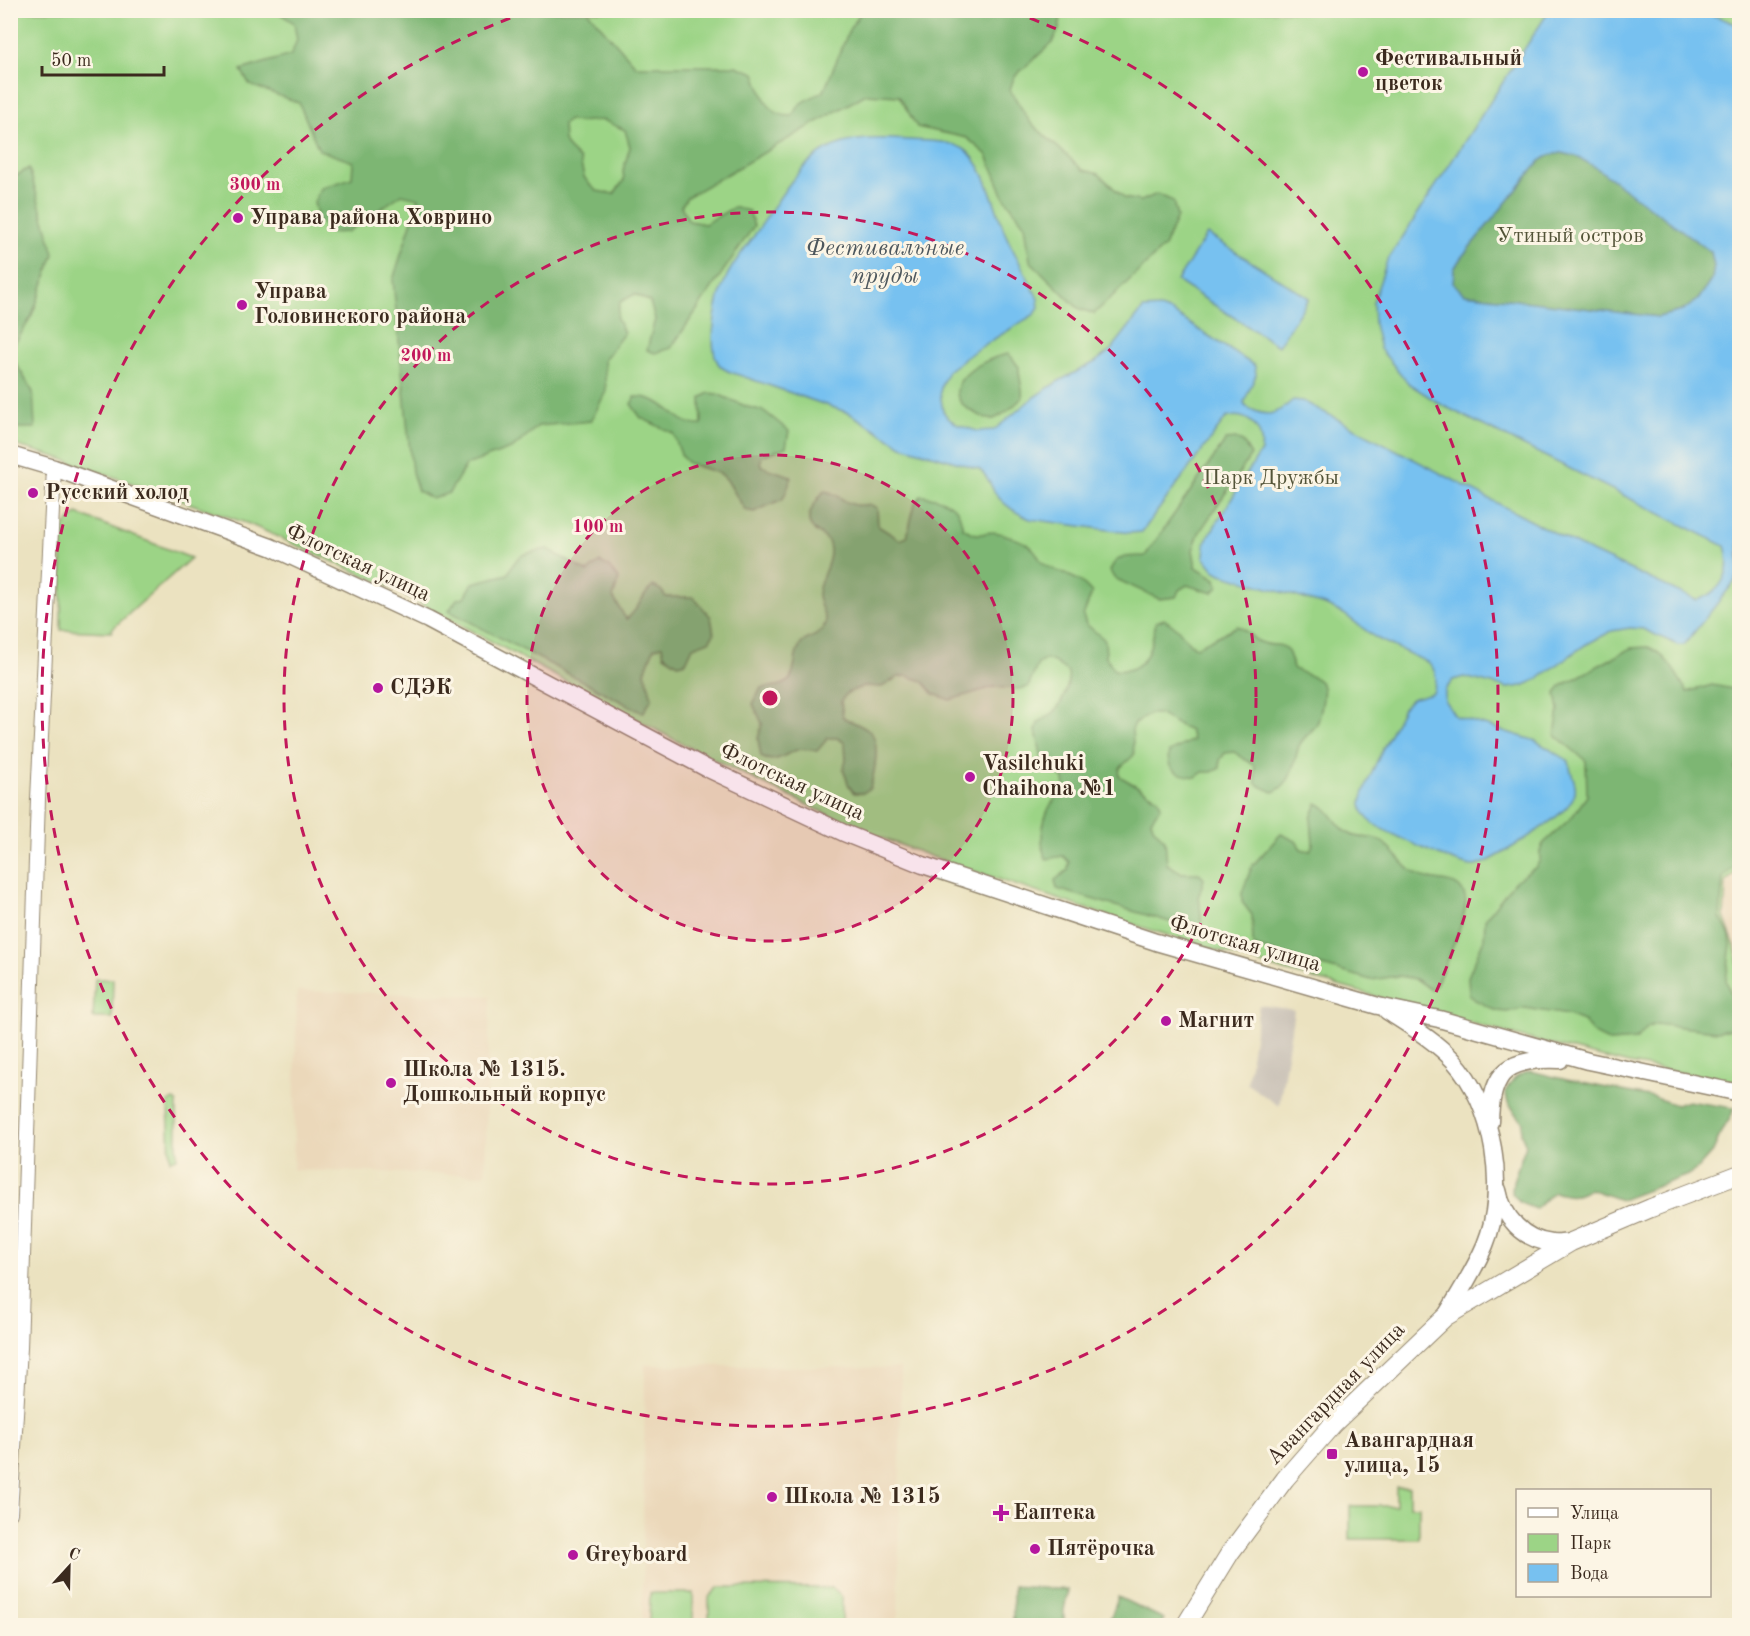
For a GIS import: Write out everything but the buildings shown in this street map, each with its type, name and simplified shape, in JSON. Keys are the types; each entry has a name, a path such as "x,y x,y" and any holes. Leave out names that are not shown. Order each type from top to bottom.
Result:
{"main road":[{"name":"Авангардная улица","path":"1185,1626 1230,1553 1285,1479 1334,1424 1445,1317 1571,1242 1650,1208 1740,1174"}],"street":[{"name":"Флотская улица","path":"10,456 54,468 271,547 428,620 706,768 844,833 923,865 1140,937 1378,1006 1439,1019 1588,1061 1738,1093"},
{"path":"10,1513 19,1394 38,800 54,468"},
{"name":"Авангардная улица","path":"1378,1006 1431,1040 1454,1061 1473,1088 1490,1129 1496,1178 1486,1243 1470,1277 1445,1317"},
{"name":"Флотская улица","path":"1490,1129 1490,1103 1496,1086 1503,1073 1517,1063 1536,1059 1588,1061"},
{"path":"1496,1178 1501,1204 1508,1218 1522,1232 1552,1243 1571,1242"}],"shaded area":[{"path":"1739,870 1739,969 1735,946 1724,917 1726,881"},
{"name":"Школа № 1315. Дошкольный корпус","path":"297,991 490,996 485,1175 293,1170"},
{"path":"1259,1005 1294,1010 1279,1106 1247,1084"},
{"name":"Школа № 1315","path":"645,1365 901,1368 898,1625 642,1626"}],"green space":[{"name":"Парк Дружбы","path":"10,11 1739,11 1740,870 1726,881 1724,917 1735,946 1739,969 1739,1082 1629,1064 1517,1036 1268,966 1135,925 935,858 853,827 690,748 386,585 249,524 56,457 11,444"},
{"path":"278,11 589,11 636,66 736,66 755,73 766,102 771,108 783,115 792,116 801,103 824,91 850,28 862,11 1062,11 1059,29 1052,43 1014,77 1010,90 1030,122 1083,170 1099,174 1124,198 1141,201 1157,194 1173,201 1177,217 1164,247 1094,314 1078,308 1030,261 1025,225 1004,197 987,155 967,138 917,127 899,96 866,94 687,197 681,206 689,221 705,224 734,207 749,211 754,226 671,348 655,353 647,350 655,319 650,302 635,294 620,302 617,318 624,333 604,360 606,391 591,421 538,426 513,448 466,465 449,493 432,499 418,491 412,472 393,280 419,198 402,194 347,232 330,233 318,220 314,202 321,188 352,178 353,162 319,150 299,103 250,85 241,70 291,55 297,40 294,23","holes":["569,120 577,122 603,120 625,130 630,147 623,171 624,180 614,194 597,191 590,185 584,177 580,160 564,141 563,124"]},
{"name":"Утиный остров","path":"1561,153 1576,156 1595,166 1711,252 1714,266 1712,279 1698,300 1682,311 1658,317 1463,294 1453,283 1454,269 1460,259 1540,161 1550,155"},
{"path":"29,168 54,254 32,316 11,350 10,261 14,253 10,249 11,179"},
{"path":"1009,354 1019,367 1022,398 1006,412 992,419 983,417 964,406 958,396 958,387 963,378 984,362"},
{"path":"11,355 33,392 35,428 11,428"},
{"path":"709,393 764,411 789,431 786,447 762,456 760,464 767,469 792,477 783,499 754,512 745,510 721,474 688,463 682,457 673,433 641,418 631,404 635,397 646,398 655,401 685,422 702,425 701,398"},
{"path":"1235,439 1243,442 1251,455 1199,533 1193,550 1196,567 1216,579 1218,587 1212,593 1187,585 1179,590 1176,597 1159,599 1114,578 1110,571 1116,561 1124,557 1145,556 1226,440"},
{"path":"824,491 848,503 877,508 878,526 900,540 907,537 915,503 921,496 940,500 954,507 959,514 963,528 970,532 975,534 999,533 1026,544 1035,551 1044,564 1081,582 1092,593 1083,616 1086,624 1105,640 1106,657 1114,670 1134,668 1140,664 1146,657 1156,622 1164,619 1179,630 1190,644 1197,647 1237,626 1256,640 1284,647 1293,668 1321,683 1323,695 1317,724 1299,746 1285,784 1273,792 1256,784 1255,766 1234,752 1225,753 1220,760 1220,768 1212,772 1203,772 1196,777 1175,771 1169,764 1169,752 1193,740 1190,731 1159,714 1150,714 1135,723 1132,730 1134,755 1120,768 1119,776 1158,798 1161,806 1151,820 1153,827 1165,840 1167,864 1182,873 1199,873 1204,879 1199,895 1202,928 1194,929 1057,889 1055,880 1068,870 1069,862 1063,856 1046,859 1042,832 1050,806 1065,787 1064,779 1043,764 1036,731 1038,723 1057,708 1067,688 1068,672 1054,662 1046,659 1038,664 1028,687 1019,689 993,687 950,700 934,694 923,681 907,676 898,677 882,687 864,686 847,693 841,701 843,717 869,731 875,742 876,758 872,782 870,788 863,793 854,793 849,786 843,769 846,761 845,743 837,738 828,738 817,751 799,749 771,760 761,757 758,739 762,723 753,704 761,688 781,685 789,681 799,646 819,633 826,621 818,594 830,557 829,544 825,537 812,528 809,520 812,508"},
{"path":"77,514 191,558 112,629 112,632 61,630 62,528"},
{"path":"548,549 587,572 600,562 608,566 619,579 613,597 626,619 653,586 661,590 666,597 693,597 711,617 714,634 709,641 693,647 686,662 678,664 664,655 662,646 654,648 645,672 652,698 643,713 449,611 457,599 465,597 473,583 508,574 519,557"},
{"path":"1648,647 1666,660 1687,692 1712,685 1739,690 1739,766 1735,768 1739,784 1739,863 1723,877 1720,917 1730,936 1731,945 1726,980 1737,1013 1737,1022 1732,1029 1716,1031 1656,1024 1648,1027 1636,1040 1610,1042 1594,1034 1583,1021 1568,1015 1525,1008 1507,1012 1497,1011 1475,1000 1469,994 1468,977 1484,939 1485,919 1515,881 1536,867 1543,844 1572,817 1587,796 1586,761 1555,735 1559,710 1556,694 1561,686 1631,648"},
{"path":"1317,803 1327,809 1345,831 1358,837 1378,839 1418,875 1449,882 1463,891 1466,905 1464,915 1450,953 1431,990 1416,979 1398,976 1371,980 1253,946 1252,915 1242,902 1242,893 1252,866 1281,834 1296,841 1301,849 1310,851 1313,844 1311,818"},
{"path":"95,979 113,979 112,1018 93,1018"},
{"path":"1531,1071 1653,1097 1676,1105 1688,1101 1734,1108 1713,1151 1697,1169 1688,1175 1621,1200 1590,1189 1573,1195 1554,1192 1535,1209 1520,1203 1512,1193 1513,1181 1526,1145 1521,1134 1523,1122 1508,1103 1505,1092 1515,1078"},
{"path":"175,1100 177,1102 177,1158 170,1160 168,1102"},
{"path":"1396,1487 1409,1487 1409,1506 1419,1506 1419,1539 1350,1539 1350,1506 1396,1506"},
{"path":"1013,1586 1068,1590 1064,1625 1013,1625"},
{"path":"719,1587 832,1588 842,1597 842,1625 709,1625 709,1597"},
{"path":"650,1593 693,1593 693,1625 649,1625"},
{"path":"1118,1597 1164,1619 1160,1625 1108,1625"}],"water":[{"name":"Фестивальные пруды","path":"1549,11 1702,11 1739,25 1739,576 1684,645 1678,645 1643,629 1630,628 1612,631 1585,645 1536,680 1522,686 1508,688 1464,677 1453,680 1445,690 1445,701 1455,716 1536,741 1569,761 1575,783 1574,796 1559,814 1521,842 1493,859 1474,866 1439,855 1392,834 1371,821 1365,815 1361,804 1366,785 1403,708 1411,699 1433,693 1436,677 1429,663 1376,638 1344,614 1325,605 1221,574 1214,570 1204,557 1205,542 1261,451 1260,436 1248,420 1241,417 1226,418 1142,532 1130,533 1030,519 1001,501 979,469 902,446 849,413 722,368 715,355 713,344 714,320 729,272 786,188 804,167 826,150 856,140 945,142 964,149 971,155 984,175 1005,233 1038,299 1039,308 1035,314 976,350 948,371 940,392 943,411 958,425 977,431 994,430 1034,397 1095,362 1111,350 1143,309 1160,308 1172,312 1255,366 1256,375 1244,402 1245,406 1259,413 1271,414 1293,400 1303,401 1579,546 1696,600 1705,597 1719,586 1726,572 1725,546 1442,405 1409,384 1380,349 1374,324 1373,302 1387,261","holes":["1561,153 1576,156 1595,167 1711,252 1714,266 1712,279 1698,300 1682,311 1658,317 1464,294 1453,283 1454,269 1460,259 1540,161 1550,155"]},
{"path":"1207,234 1309,298 1278,346 1177,281"}],"place":[{"name":"Фестивальный цветок","path":"1363,72"},
{"name":"Управа района Ховрино","path":"238,218"},
{"name":"Управа Головинского района","path":"242,305"},
{"name":"Русский холод","path":"33,493"},
{"name":"СДЭК","path":"378,688"},
{"name":"Vasilchuki Chaihona №1","path":"970,777"},
{"name":"Магнит","path":"1166,1021"},
{"name":"Школа № 1315. Дошкольный корпус","path":"391,1083"},
{"name":"Авангардная улица, 15","path":"1332,1454"},
{"name":"Школа № 1315","path":"772,1497"},
{"name":"Еаптека","path":"1001,1513"},
{"name":"Пятёрочка","path":"1035,1549"},
{"name":"Greyboard","path":"573,1555"}]}
